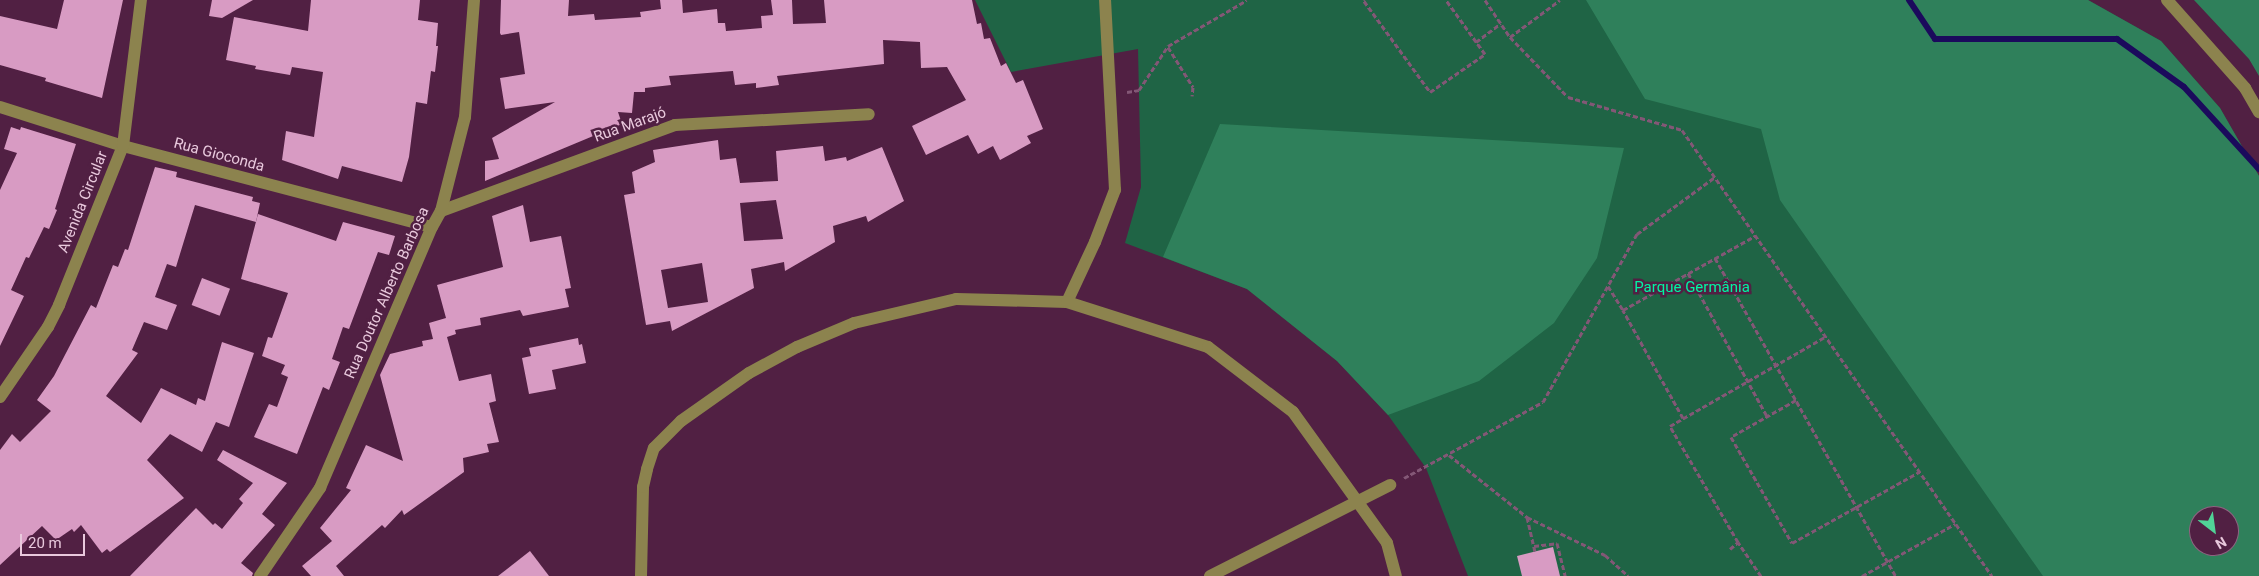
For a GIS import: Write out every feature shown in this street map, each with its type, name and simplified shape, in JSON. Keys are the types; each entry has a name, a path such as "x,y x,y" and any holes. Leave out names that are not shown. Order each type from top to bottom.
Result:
{"street":[{"name":"Avenida Circular","path":"0,397 48,327 59,305 122,146 141,0"},
{"name":"Rua Doutor Alberto Barbosa","path":"260,576 320,488 432,227 441,211 465,116 474,0"},
{"path":"1067,302 1095,242 1115,190 1105,0"},
{"path":"2167,0 2245,88 2259,112"},
{"name":"Rua Gioconda","path":"0,107 122,146 432,227"},
{"name":"Rua Marajó","path":"441,211 676,125 869,114"},
{"path":"641,576 643,487 654,448 681,421 749,373 796,347 854,323 956,299 1067,302 1208,347 1293,412 1387,543 1396,576"},
{"path":"1210,576 1390,485"}],"path":[{"path":"1110,94 1139,90 1168,46 1247,0"},
{"path":"1365,0 1430,92 1485,54 1446,0"},
{"path":"1485,0 1510,37 1568,97 1682,130 1992,576"},
{"path":"1510,37 1560,0"},
{"path":"1476,42 1501,23"},
{"path":"1168,46 1193,87 1192,96"},
{"path":"1390,485 1449,455 1543,402 1637,234 1715,177"},
{"path":"1623,310 1755,236"},
{"path":"1715,258 1896,576"},
{"path":"1688,273 1767,416"},
{"path":"1608,286 1683,418"},
{"path":"1761,576 1738,542 1670,426 1825,337"},
{"path":"1796,400 1732,437 1792,543 1919,472"},
{"path":"1449,455 1527,517 1605,555 1628,576"},
{"path":"1527,517 1535,551"},
{"path":"1862,576 1955,524"},
{"path":"1534,546 1557,542 1565,576"},
{"path":"1730,549 1738,542"}],"green space":[{"name":"Parque Germânia","path":"975,0 2088,0 2161,41 2220,108 2259,176 2259,576 1468,576 1426,468 1388,415 1337,361 1247,289 1125,243 1141,187 1138,49 1011,72"},
{"path":"1586,0 2088,0 2161,41 2220,108 2259,176 2259,576 2043,576 1780,200 1761,129 1645,99"},
{"path":"2194,0 2259,0 2259,76 2249,59"},
{"path":"1220,124 1624,148 1597,258 1554,323 1479,381 1388,415 1337,361 1247,289 1163,257"}],"building":[{"path":"64,0 123,0 102,98 45,81 46,78 0,65 0,16 57,29"},
{"path":"212,0 253,0 222,18 209,16"},
{"path":"311,0 420,0 418,20 438,23 435,72 431,71 427,104 416,102 409,157 402,182 342,166 338,179 282,160 286,131 314,137 323,72 292,67 290,75 255,69 256,66 226,60 234,17 308,31"},
{"path":"501,0 569,0 568,16 594,14 595,20 641,17 640,12 661,9 660,0 682,0 683,13 717,9 718,23 725,23 726,31 762,28 761,16 773,15 771,0 792,0 793,24 826,23 824,0 972,0 977,24 981,23 984,39 990,38 1001,66 1006,63 1016,83 1023,80 1043,129 1027,136 1031,143 1000,160 993,146 978,154 968,135 926,155 912,126 966,100 947,67 921,68 920,42 883,40 884,64 777,76 779,85 756,88 756,83 735,85 733,71 669,76 671,85 645,88 645,92 634,92 632,113 618,112 622,124 485,181 485,161 499,159 492,138 555,102 505,109 500,78 525,74 519,32 501,35 500,33"},
{"path":"11,127 20,130 21,127 76,144 55,209 57,210 49,229 44,227 29,258 26,257 11,290 24,296 0,346 0,190 17,153 4,149"},
{"path":"718,140 720,160 736,158 740,183 778,181 776,151 823,146 825,161 846,157 847,161 882,147 904,201 868,222 866,216 833,226 835,242 785,271 784,262 751,269 754,288 672,331 670,321 646,325 624,195 635,193 632,172 655,162 653,150","holes":["776,200 783,239 744,241 740,203","702,263 708,302 668,308 661,270"]},
{"path":"155,167 177,172 176,177 253,197 252,201 260,203 256,222 195,205 176,267 167,264 155,297 177,305 167,330 144,322 132,350 138,353 106,396 141,423 161,388 196,405 198,398 205,401 222,342 254,353 229,427 216,422 202,452 170,434 147,460 184,498 110,552 107,549 102,553 81,525 74,532 72,529 56,540 42,526 0,565 0,450 12,434 20,442 51,411 37,400 54,376 91,305 96,308 113,265 118,267 125,249 128,250"},
{"path":"523,205 530,242 561,236 571,288 565,289 569,307 523,316 520,310 480,318 481,325 455,330 456,334 447,337 459,381 491,374 496,401 489,403 499,442 487,444 489,452 463,458 464,472 404,515 402,510 385,528 382,525 336,566 344,576 311,576 302,566 332,541 320,528 351,490 346,488 366,445 403,461 380,375 390,354 423,346 422,341 433,339 429,323 446,318 437,285 503,267 492,216"},
{"path":"258,214 336,241 343,222 395,236 389,255 378,252 349,329 343,327 332,359 340,362 329,390 323,387 297,454 254,437 269,404 277,407 288,377 281,374 285,365 262,356 268,337 272,338 288,293 241,279"},
{"path":"202,278 230,289 220,316 192,305"},
{"path":"578,338 579,345 582,344 586,363 552,370 556,389 529,394 522,358 531,356 529,348"},
{"path":"223,450 287,483 262,514 275,525 241,563 253,573 252,576 130,576 196,508 213,525 215,523 222,529 243,503 239,499 253,483 217,460"},
{"path":"1553,547 1560,576 1522,576 1517,556"},
{"path":"530,551 549,576 498,576"}],"waterway":[{"path":"1909,0 1935,39 2117,39 2184,87 2259,169"}]}
